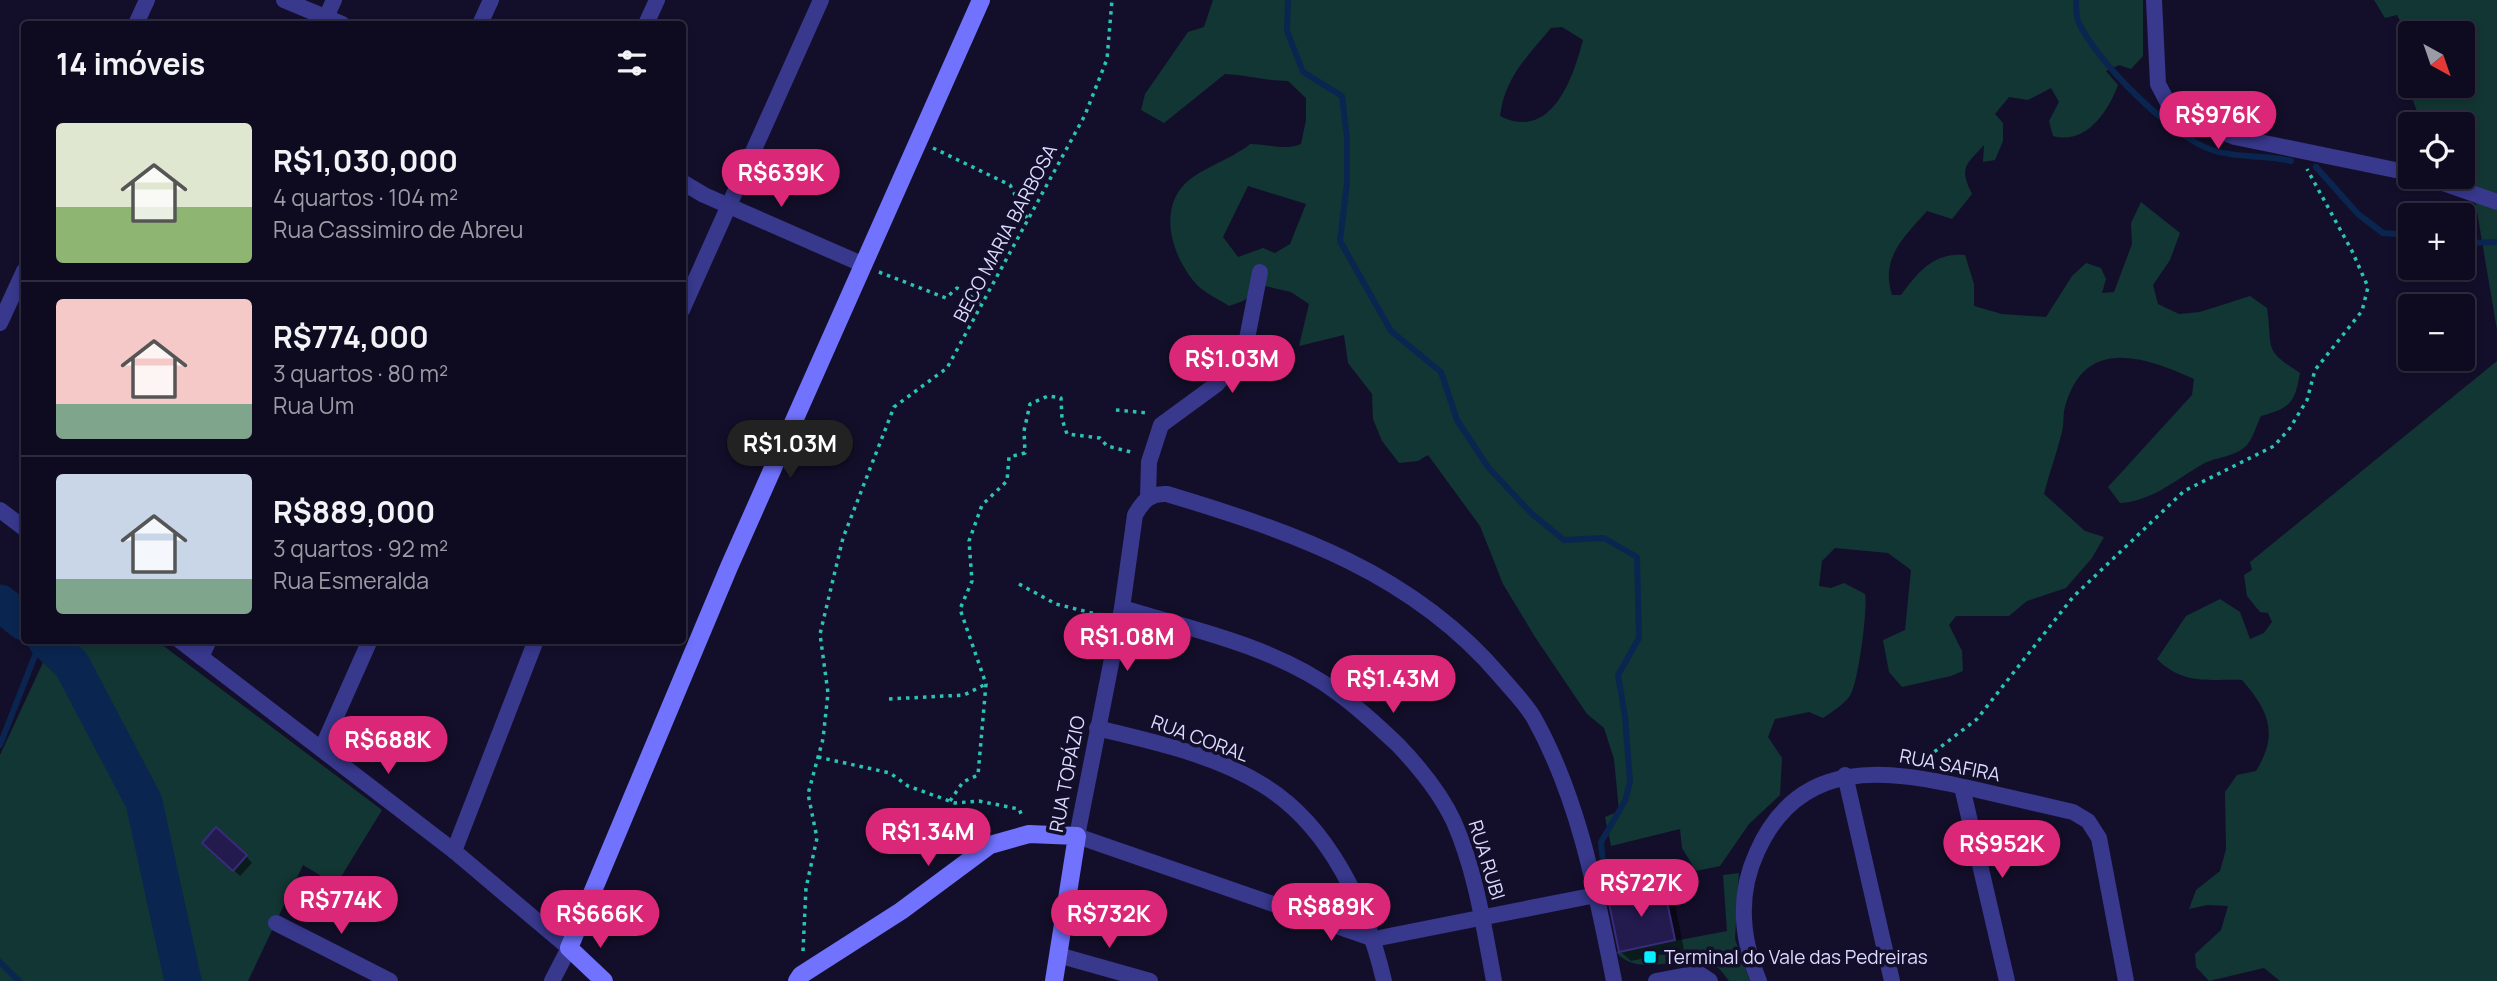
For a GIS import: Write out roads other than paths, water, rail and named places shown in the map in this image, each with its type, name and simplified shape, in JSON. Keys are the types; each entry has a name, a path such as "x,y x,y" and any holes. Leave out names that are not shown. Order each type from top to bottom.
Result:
{"street":[{"path":"137,21 147,0"},
{"path":"284,0 325,21 334,0"},
{"path":"481,21 491,0"},
{"path":"647,21 657,0"},
{"path":"686,301 821,0"},
{"path":"552,981 569,948 724,579 981,0"},
{"path":"2154,0 2155,69 2158,84 2169,105 2182,116 2211,129 2398,170"},
{"path":"686,184 730,207 864,265"},
{"path":"2460,189 2497,202"},
{"path":"1260,272 1245,349 1217,384 1161,425 1151,457 1148,497 1167,494 1286,531 1366,567 1430,610 1483,657 1533,716 1565,783 1596,895 1614,981"},
{"path":"0,323 21,278"},
{"name":"RUA TOPÁZIO","path":"1054,981 1077,836 1121,614 1135,515 1148,497"},
{"path":"0,510 21,526"},
{"name":"RUA RUBI","path":"1121,614 1243,646 1295,668 1337,691 1376,723 1419,767 1454,821 1482,916 1494,981"},
{"path":"184,644 454,851 604,981"},
{"path":"201,657 207,644"},
{"path":"322,748 368,644"},
{"path":"454,851 534,644"},
{"name":"RUA CORAL","path":"1097,728 1180,749 1264,785 1303,816 1326,844 1374,939 1384,981"},
{"path":"1845,775 1892,981"},
{"name":"RUA SAFIRA","path":"1759,981 1743,927 1746,884 1753,860 1773,821 1789,805 1816,787 1845,775 1907,775 2073,812 2088,821 2099,838 2126,981"},
{"path":"1962,787 2007,981"},
{"path":"799,978 901,911 990,845 1029,834 1077,836 1374,939 1596,895"},
{"path":"276,923 390,981"},
{"path":"1058,955 1150,981"},
{"path":"1656,981 1698,973 1710,981"}],"waterway":[{"path":"1288,0 1287,31 1303,72 1342,96 1347,138 1347,183 1340,241 1391,331 1441,372 1457,420 1488,467 1532,514 1564,540 1604,538 1637,557 1639,638 1618,675 1625,716 1630,782 1625,801 1601,842 1603,864"},
{"path":"2076,0 2078,21 2100,56 2136,95 2177,130 2195,142 2222,153 2291,161"},
{"path":"2316,167 2358,214 2383,233 2398,234"},
{"path":"2475,243 2497,242"},
{"path":"0,603 21,620"},
{"path":"0,745 39,644"},
{"path":"50,644 72,665 144,802 183,981"},
{"path":"0,962 19,981"}],"place":[{"name":"Terminal do Vale das Pedreiras","path":"1650,957"}]}
